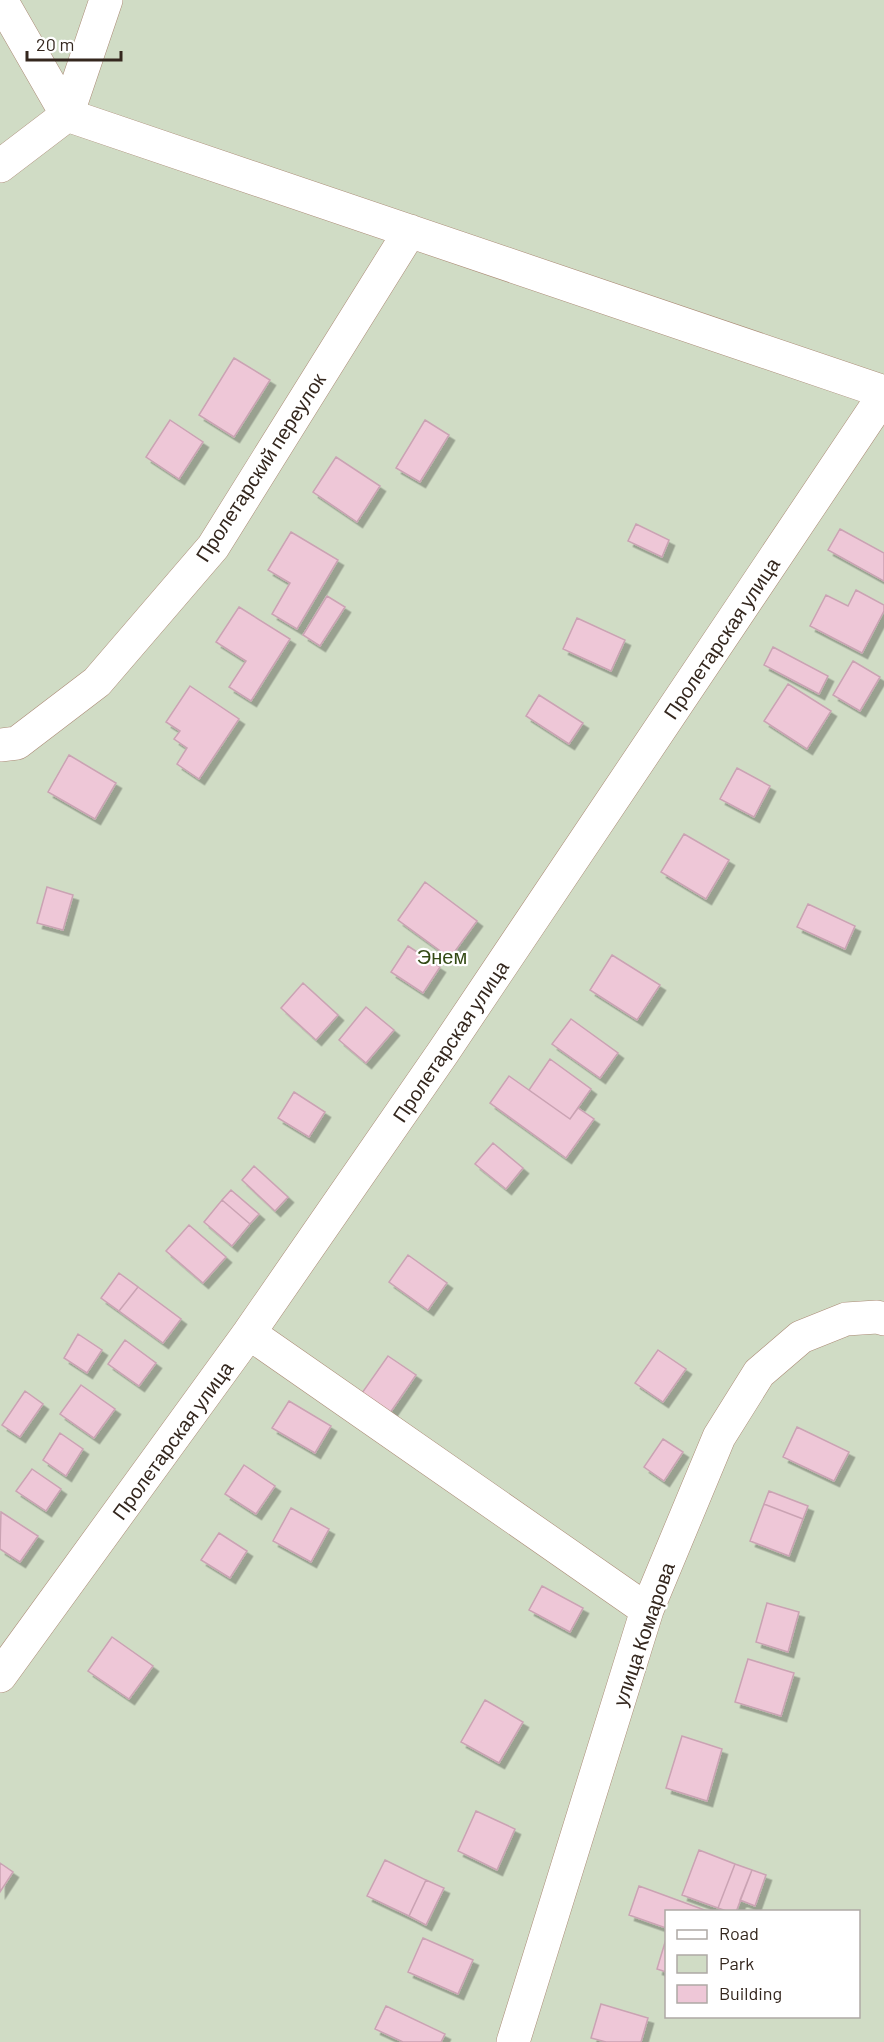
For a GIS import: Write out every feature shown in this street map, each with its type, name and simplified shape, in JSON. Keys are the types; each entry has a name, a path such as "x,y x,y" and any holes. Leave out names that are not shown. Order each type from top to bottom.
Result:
{"street":[{"path":"1,0 67,115 884,393"},
{"path":"0,165 67,115 106,0"},
{"name":"Пролетарский переулок","path":"0,745 17,742 98,682 213,547 410,231"},
{"name":"Пролетарская улица","path":"0,1676 249,1333 444,1051 884,393"},
{"name":"улица Комарова","path":"513,2042 647,1610 719,1437 759,1373 801,1337 846,1319 877,1317 884,1319"},
{"path":"249,1333 647,1610"}],"green space":[{"name":"Энем","path":"0,0 884,0 884,2042 0,2042"}],"building":[{"path":"234,358 270,380 234,437 199,415"},
{"path":"170,420 203,442 179,479 146,457"},
{"path":"425,420 449,435 420,482 396,468"},
{"path":"336,457 380,486 357,522 313,492"},
{"path":"636,524 669,540 662,557 628,541"},
{"path":"840,529 884,553 884,581 828,550"},
{"path":"291,532 338,560 297,629 272,614 290,583 268,570"},
{"path":"856,590 884,605 884,611 862,653 810,626 826,595 848,606"},
{"path":"327,596 345,607 320,646 303,635"},
{"path":"239,607 290,639 251,701 229,687 246,661 216,642"},
{"path":"577,618 625,640 611,671 563,649"},
{"path":"773,647 828,676 819,694 764,665"},
{"path":"853,661 880,677 860,711 833,695"},
{"path":"788,684 831,711 807,749 764,721"},
{"path":"190,686 239,719 199,779 177,764 187,748 174,739 180,731 166,722"},
{"path":"539,695 583,723 569,744 526,716"},
{"path":"69,755 116,783 95,819 48,792"},
{"path":"737,768 770,786 754,817 720,799"},
{"path":"684,834 729,860 706,899 661,872"},
{"path":"425,882 477,921 450,958 398,920"},
{"path":"47,887 73,895 63,930 37,923"},
{"path":"808,904 855,926 845,949 797,927"},
{"path":"408,946 440,967 423,993 391,972"},
{"path":"612,955 660,985 637,1020 590,990"},
{"path":"303,983 338,1015 316,1040 281,1008"},
{"path":"366,1007 394,1030 366,1063 339,1040"},
{"path":"571,1019 618,1053 600,1078 552,1044"},
{"path":"550,1059 591,1089 570,1119 529,1090"},
{"path":"509,1076 570,1119 578,1108 594,1119 566,1158 490,1103"},
{"path":"294,1092 325,1112 309,1137 278,1118"},
{"path":"493,1143 523,1168 506,1189 475,1164"},
{"path":"254,1166 288,1197 275,1211 242,1180"},
{"path":"231,1190 259,1214 250,1224 222,1200"},
{"path":"222,1200 250,1224 232,1246 204,1222"},
{"path":"189,1225 226,1257 203,1283 166,1251"},
{"path":"408,1255 447,1283 428,1310 389,1282"},
{"path":"119,1273 138,1287 119,1311 101,1298"},
{"path":"138,1287 181,1319 163,1343 119,1311"},
{"path":"78,1334 102,1350 87,1373 64,1358"},
{"path":"125,1340 156,1363 139,1386 108,1364"},
{"path":"658,1350 686,1369 663,1402 635,1383"},
{"path":"388,1356 416,1375 390,1413 362,1393"},
{"path":"81,1385 115,1409 94,1438 60,1414"},
{"path":"25,1391 43,1404 20,1437 2,1425"},
{"path":"289,1401 331,1426 315,1453 272,1428"},
{"path":"797,1427 849,1452 834,1481 783,1457"},
{"path":"60,1433 83,1449 66,1476 43,1460"},
{"path":"663,1439 683,1452 664,1481 644,1467"},
{"path":"244,1465 275,1486 256,1514 225,1494"},
{"path":"32,1469 61,1489 46,1511 16,1491"},
{"path":"769,1491 808,1506 803,1519 764,1504"},
{"path":"764,1504 803,1519 789,1556 750,1541"},
{"path":"291,1508 329,1529 311,1562 273,1541"},
{"path":"1,1512 38,1536 20,1562 0,1549"},
{"path":"219,1533 247,1551 230,1578 201,1560"},
{"path":"542,1586 583,1608 570,1632 529,1610"},
{"path":"767,1603 799,1612 788,1652 756,1642"},
{"path":"112,1637 153,1666 129,1699 88,1671"},
{"path":"748,1659 794,1673 781,1716 735,1702"},
{"path":"485,1700 523,1722 499,1763 461,1742"},
{"path":"682,1736 722,1749 707,1801 666,1788"},
{"path":"476,1811 515,1829 497,1870 458,1851"},
{"path":"699,1850 735,1864 718,1908 682,1895"},
{"path":"385,1860 426,1880 409,1916 367,1896"},
{"path":"0,1863 13,1872 0,1892"},
{"path":"735,1864 752,1870 737,1910 718,1908"},
{"path":"752,1870 766,1875 755,1906 740,1900"},
{"path":"426,1880 444,1888 426,1925 409,1916"},
{"path":"639,1886 705,1910 665,1910 665,1928 629,1915"},
{"path":"423,1938 473,1960 458,1994 408,1972"},
{"path":"665,1942 665,1972 657,1969"},
{"path":"601,2004 648,2018 641,2042 606,2042 591,2038"},
{"path":"386,2006 445,2034 441,2042 403,2042 375,2029"}]}
